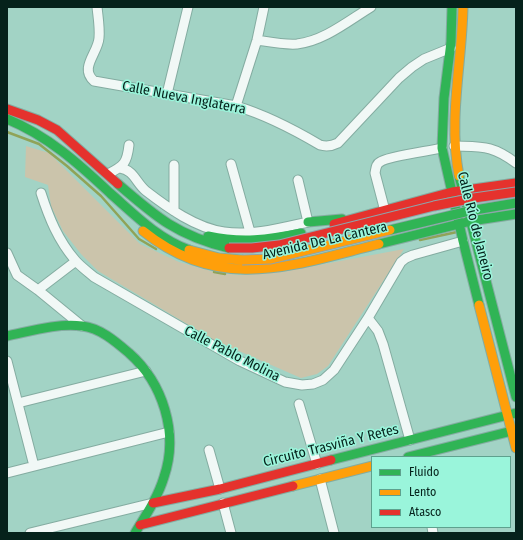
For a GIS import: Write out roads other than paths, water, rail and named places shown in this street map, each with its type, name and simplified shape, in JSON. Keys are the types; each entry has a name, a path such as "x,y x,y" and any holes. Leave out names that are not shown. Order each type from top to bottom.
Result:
{"street":[{"name":"Calle Nueva Inglaterra","path":"97,7 99,38 87,68 88,75 94,81 236,106 256,112 283,124 320,145 326,146 332,146 338,143 399,78 412,67 450,48"},
{"path":"167,94 188,7"},
{"path":"236,106 257,40 264,7"},
{"path":"257,40 295,44 308,42 325,34 371,7"},
{"name":"Calle Río de Janeiro","path":"452,7 450,48 444,98 442,148 463,241 512,414 516,448"},
{"name":"Calle Río de Janeiro","path":"463,7 464,30 454,120 454,146 462,191 516,397"},
{"name":"Avenida De La Cantera","path":"7,108 38,120 57,130 141,204 165,223 184,234 207,243 229,248 252,248 278,245 434,206 516,192"},
{"name":"Avenida De La Cantera","path":"7,119 32,130 57,146 137,218 156,233 181,247 224,260 271,259 469,211 516,203"},
{"path":"32,130 38,120"},
{"path":"108,174 123,165 128,156 129,145"},
{"path":"454,146 494,149 516,163"},
{"path":"384,210 375,173 379,162 391,158 442,148"},
{"path":"231,164 250,232"},
{"path":"174,165 174,211"},
{"path":"120,168 128,170 145,191 174,211 198,225 223,232 272,230 308,222 355,219"},
{"path":"298,180 308,222"},
{"name":"Avenida De La Cantera","path":"141,204 195,231 222,239 251,241 310,231 452,192 516,184"},
{"path":"506,185 495,193 495,201 498,206 516,213"},
{"name":"Calle Pablo Molina","path":"41,193 51,222 61,243 76,261 94,277 218,350 285,382 302,385 313,384 323,380 334,370 368,318 401,262 413,255 463,241"},
{"name":"Avenida De La Cantera","path":"114,197 131,220 148,236 166,248 186,258 213,267 230,270 267,270 471,221 516,213"},
{"path":"411,203 420,206 425,210 428,222 416,234"},
{"path":"7,253 18,275 82,326"},
{"path":"38,290 76,261"},
{"path":"368,318 384,344 410,440"},
{"path":"7,336 66,325 82,326 101,332 115,341 136,359 146,371 161,399 166,416 169,432 170,455 166,476 138,529"},
{"path":"7,361 34,466"},
{"path":"18,403 146,371"},
{"path":"299,404 317,464"},
{"name":"Circuito Trasviña Y Retes","path":"153,503 220,489 512,414"},
{"path":"415,456 514,430"},
{"path":"7,473 169,432"},
{"path":"209,450 220,489"},
{"name":"Circuito Trasviña Y Retes","path":"138,529 223,503 371,466"},
{"path":"320,479 334,533"},
{"path":"30,533 153,503"},
{"path":"223,503 231,533"}],"waterway":[{"path":"7,132 39,144 101,196 139,239 156,249"},
{"path":"420,240 457,232"},
{"path":"214,272 225,274"}]}
